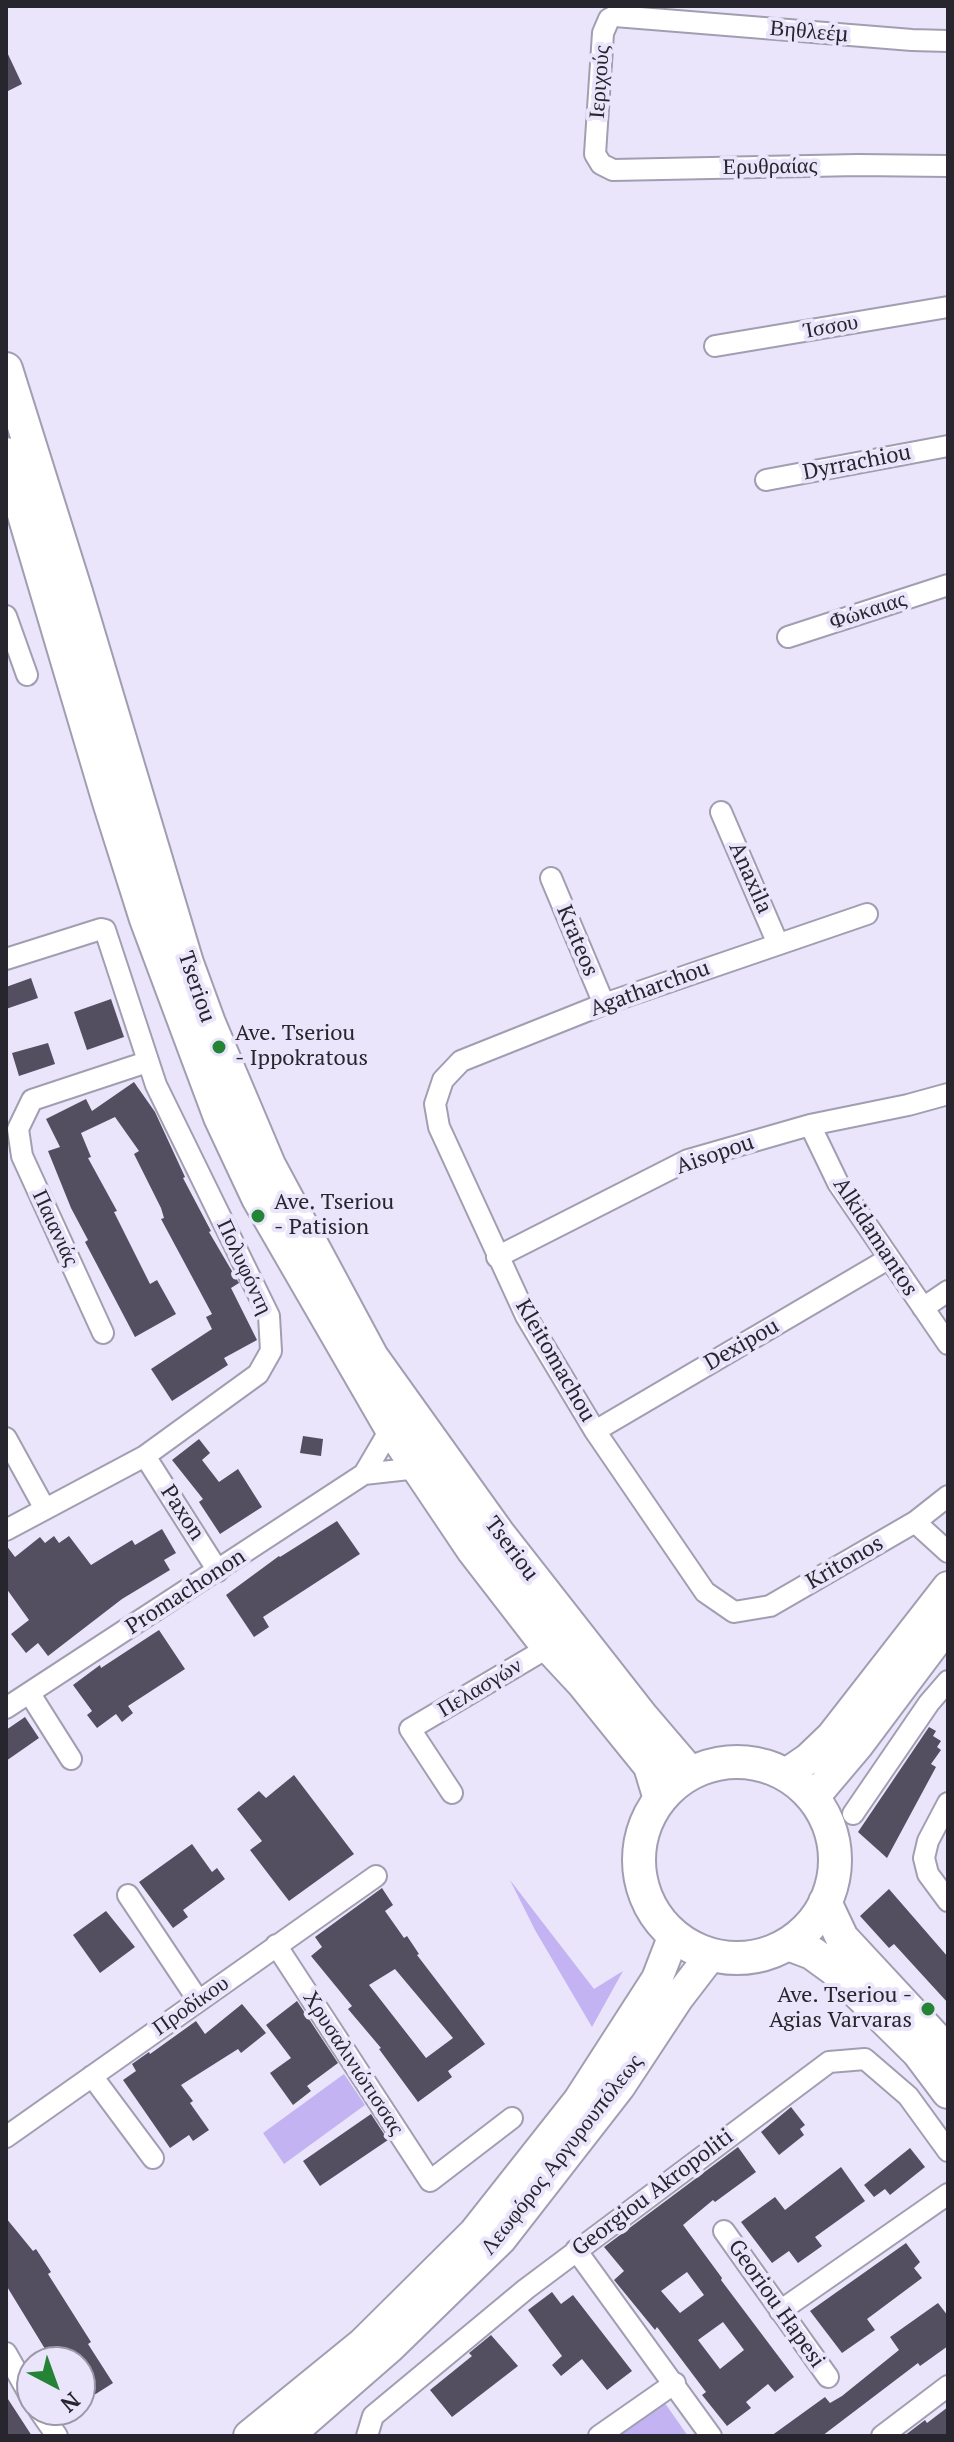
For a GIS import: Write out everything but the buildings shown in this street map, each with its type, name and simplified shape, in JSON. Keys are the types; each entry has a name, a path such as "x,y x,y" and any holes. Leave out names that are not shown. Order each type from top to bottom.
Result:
{"main road":[{"name":"Tseriou","path":"6,369 187,963 269,1165 372,1357 498,1533 636,1710 690,1773"},
{"name":"Tseriou","path":"6,454 146,919 220,1117 266,1212 391,1428 473,1550 549,1647 582,1682 650,1766 660,1799"},
{"path":"786,1774 808,1759 832,1736 948,1587"},
{"path":"814,1797 858,1745 948,1625"},
{"path":"721,1762 755,1763 786,1774 814,1797 827,1820 835,1846 834,1873 825,1902 814,1921 788,1944 764,1955 738,1959 711,1955 683,1943 660,1922 646,1900 639,1876 638,1850 644,1826 673,1784 690,1773 721,1762"},
{"path":"825,1902 842,1938 939,2042"},
{"name":"Λεωφόρος Αργυρουπόλεως","path":"249,2436 362,2344 474,2233 579,2100 657,1979 674,1935"},
{"path":"788,1944 812,1953 834,1969 918,2052 948,2092"},
{"name":"Λεωφόρος Αργυρουπόλεως","path":"288,2436 389,2348 501,2239 620,2086 678,1998 711,1955"}],"street":[{"name":"Βηθλεέμ","path":"622,16 948,41"},
{"name":"Ιεριχούς","path":"597,159 603,33 609,19 622,16"},
{"name":"Ερυθραίας","path":"597,159 613,170 948,166"},
{"name":"Ίσσου","path":"715,346 948,307"},
{"name":"Dyrrachiou","path":"766,480 946,451"},
{"name":"Φώκαιας","path":"788,637 948,585"},
{"path":"6,616 27,675"},
{"name":"Anaxila","path":"721,812 778,944"},
{"name":"Krateos","path":"551,878 604,1004"},
{"name":"Agatharchou","path":"443,1080 461,1061 604,1004 867,914"},
{"name":"Πολυφόντη","path":"6,959 105,930 147,1062 269,1316 271,1351 258,1374 145,1456 6,1530"},
{"name":"Παιανιάς","path":"103,1333 22,1156 18,1129 32,1100 147,1062"},
{"name":"Kleitomachou","path":"443,1080 435,1104 439,1127 526,1316 595,1431 705,1592 734,1612"},
{"name":"Aisopou","path":"497,1257 688,1160 810,1125 948,1094"},
{"name":"Alkidamantos","path":"810,1125 838,1183 948,1344"},
{"name":"Dexipou","path":"595,1431 888,1259"},
{"path":"923,1308 948,1291"},
{"name":"Promachonon","path":"6,1708 364,1474 391,1428"},
{"path":"6,1438 45,1509"},
{"name":"Paxon","path":"145,1456 218,1571"},
{"name":"Promachonon","path":"364,1474 418,1468"},
{"name":"Kritonos","path":"734,1612 770,1606 915,1522 948,1496"},
{"path":"915,1522 948,1552"},
{"name":"Πελασγών","path":"452,1793 410,1729 549,1647"},
{"path":"909,1676 945,1692"},
{"path":"853,1814 929,1703 945,1692"},
{"path":"30,1694 71,1759"},
{"path":"948,1803 928,1841 924,1858 928,1874 948,1901"},
{"name":"Προδίκου","path":"6,2137 376,1876"},
{"path":"128,1895 198,2000"},
{"name":"Χρυσαλινιώτισσας","path":"276,1945 430,2181 512,2118"},
{"name":"Georgiou Akropoliti","path":"367,2436 373,2416 576,2250 829,2062 865,2059 908,2096 948,2151"},
{"path":"92,2076 153,2158"},
{"path":"780,2311 948,2194"},
{"name":"Georiou Hapesi","path":"724,2231 828,2377"},
{"path":"576,2250 711,2436"},
{"path":"6,2353 16,2371"},
{"path":"599,2436 675,2383"},
{"path":"882,2436 948,2386"}],"shaded area":[{"path":"510,1880 594,1989 623,1971 592,2027 535,1930"},
{"path":"344,2074 365,2105 284,2164 263,2133"},
{"path":"662,2399 688,2436 616,2436"}],"place":[{"name":"Ave. Tseriou - Ippokratous","path":"219,1047"},
{"name":"Ave. Tseriou - Patision","path":"258,1216"},
{"name":"Ave. Tseriou - Agias Varvaras","path":"928,2009"}]}
